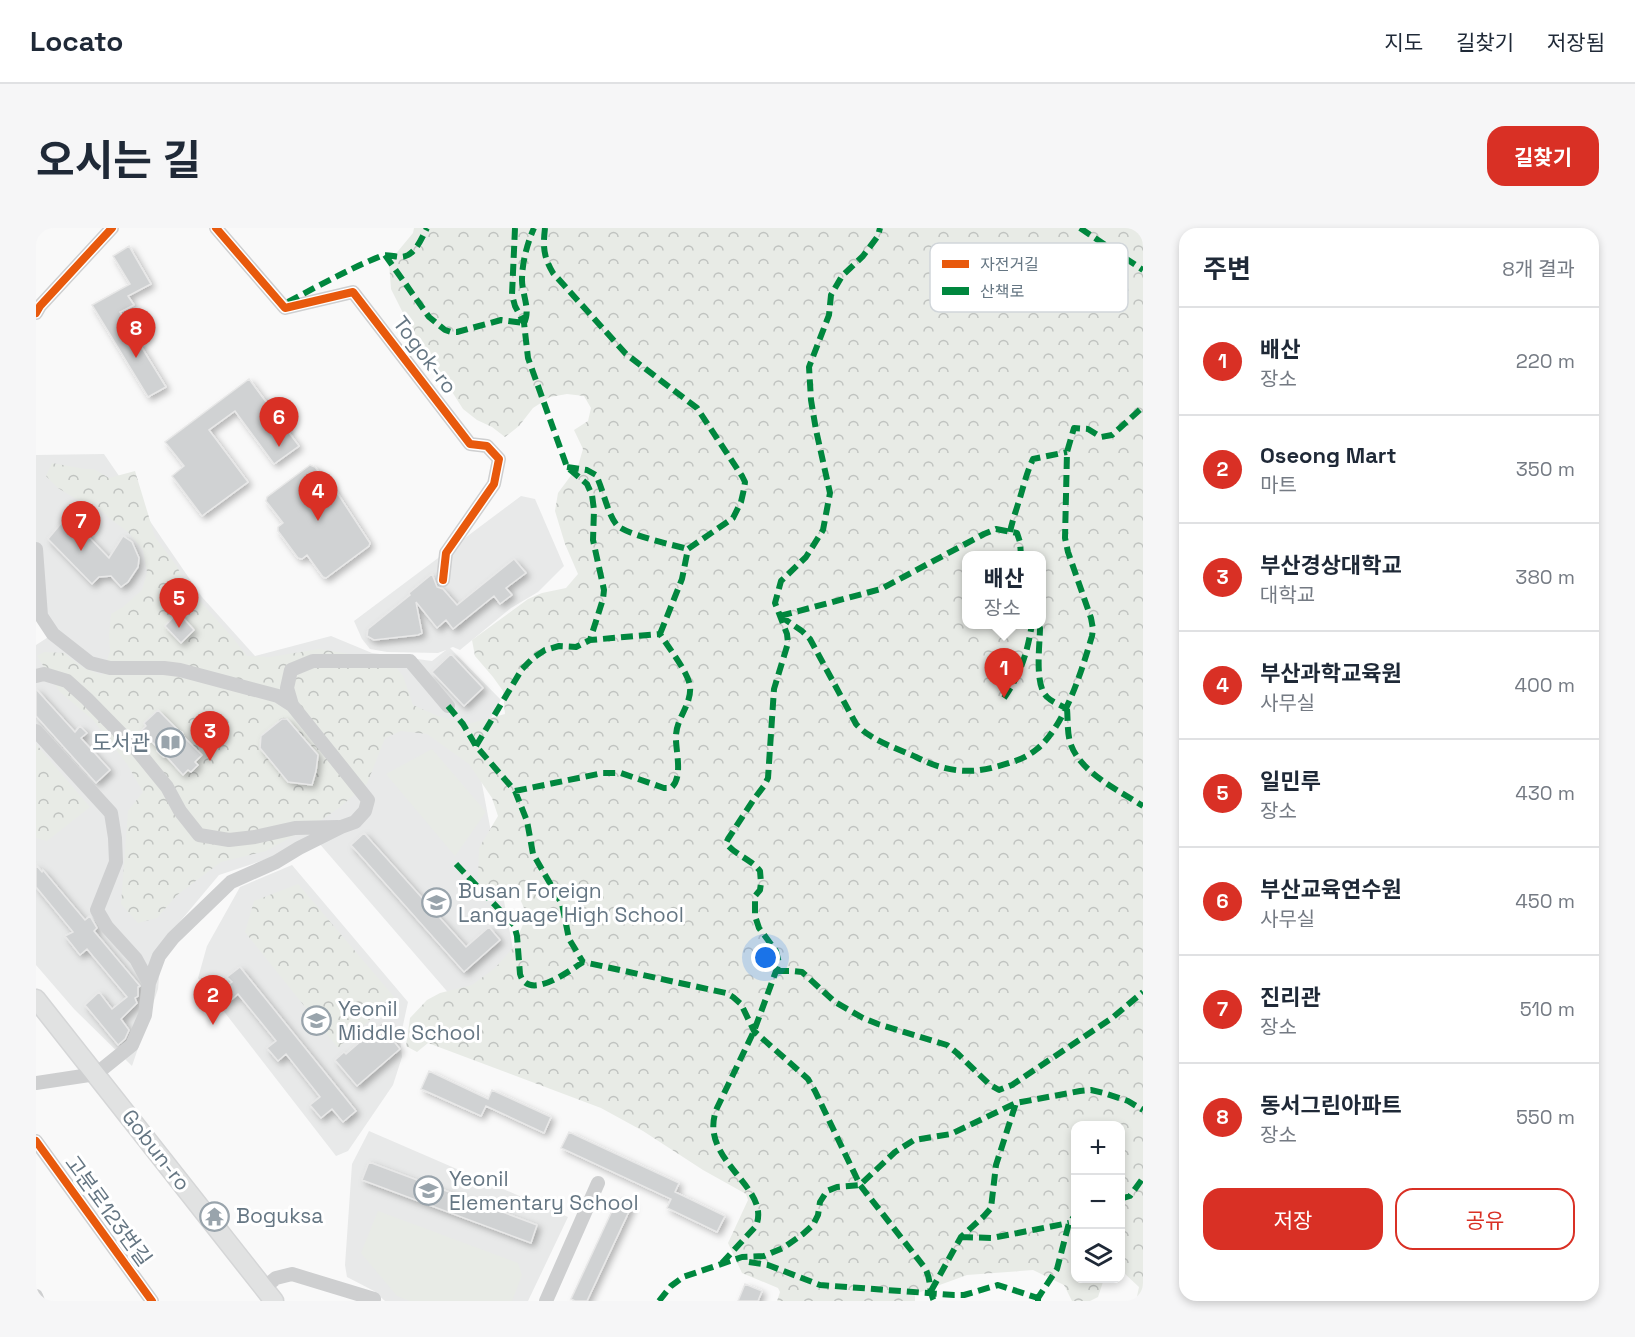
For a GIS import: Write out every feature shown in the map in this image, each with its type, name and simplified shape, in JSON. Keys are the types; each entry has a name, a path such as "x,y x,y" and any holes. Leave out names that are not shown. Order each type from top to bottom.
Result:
{"main road":[{"name":"Gobun-ro","path":"36,999 269,1294"}],"street":[{"path":"36,313 112,228"},
{"name":"Togok-ro","path":"216,228 285,308 353,292 470,444 486,446 499,459 494,484 446,553 443,580"},
{"path":"36,549 41,616 53,634 90,663 110,668 180,670 278,696 292,705 368,800 365,811 355,822 341,826 276,862 231,882 173,938 159,956 149,983 145,1015 132,1045 96,1074 36,1083"},
{"path":"292,705 287,688 291,670 313,661 410,661 448,706"},
{"path":"36,676 44,674 66,681 87,699 136,749 167,787 180,811 199,835 229,840 295,828 341,826"},
{"path":"36,731 111,813 116,862 97,910 107,927 136,959 149,983"},
{"name":"고분로123번길","path":"36,1141 152,1301"},
{"path":"546,1301 598,1183"},
{"path":"269,1294 276,1278 292,1274 374,1299"},
{"path":"36,1296 38,1301"}],"shaded area":[{"path":"104,454 202,597 255,656 331,636 372,653 432,661 446,650 438,653 387,652 370,649 362,639 354,621 521,496 535,499 564,566 538,592 511,608 460,650 450,648 501,700 475,747 514,954 458,1004 318,842 219,875 162,943 158,989 132,1066 74,1009 36,965 36,645 53,634 41,616 36,549 36,455"},
{"name":"Yeonil Middle School","path":"292,865 408,1002 400,1039 402,1057 393,1085 348,1151 336,1156 198,978 207,946 240,887"},
{"name":"Yeonil Elementary School","path":"369,1131 568,1217 528,1301 385,1301 374,1291 347,1277 345,1265 352,1164"}],"green space":[{"path":"414,228 1143,228 1143,1301 1136,1301 1139,1287 1125,1274 1125,1121 1071,1121 1071,1283 1103,1283 1098,1297 1090,1301 1072,1301 1064,1285 1033,1270 967,1275 915,1294 915,1301 777,1301 780,1292 778,1288 742,1273 728,1243 748,1200 746,1194 601,1108 428,1043 417,1052 406,1046 410,1018 427,1000 440,993 472,985 495,968 513,948 527,915 520,899 495,898 478,881 479,848 498,816 492,798 469,764 427,734 401,731 385,738 367,784 340,807 320,821 266,851 221,862 177,895 157,918 138,923 121,904 128,811 143,792 127,764 93,720 60,692 37,656 44,652 64,653 84,668 102,675 110,651 111,614 123,607 142,590 147,572 143,550 128,532 94,504 76,499 58,488 46,476 52,463 94,469 109,478 135,471 155,537 176,565 189,589 247,656 270,657 319,649 391,661 403,676 413,705 438,716 468,724 505,714 503,691 475,656 472,640 528,599 542,593 566,588 578,574 565,544 555,511 558,493 578,466 583,449 574,430 588,421 591,408 584,396 567,394 550,397 533,408 519,426 505,437 463,409 407,321 391,289 389,262 413,233"},
{"path":"36,744 90,807 47,841 36,838"},
{"path":"432,749 486,812 455,856 386,774"},
{"path":"298,884 395,998 338,1048 245,932 254,901"},
{"path":"378,1211 518,1263 522,1275 512,1301 410,1301 397,1296 361,1253"}],"building":[{"path":"129,246 151,284 128,296 134,305 120,312 166,387 148,397 92,305 130,284 113,256"},
{"path":"249,379 299,446 274,464 235,411 209,430 248,482 202,516 172,476 184,466 165,442"},
{"path":"310,465 315,467 334,492 336,491 370,543 326,578 307,555 302,559 298,558 278,531 278,527 283,523 266,501 267,497"},
{"path":"68,515 109,558 123,536 132,542 139,558 138,567 128,582 121,587 111,576 99,577 92,584 48,539"},
{"path":"514,559 526,573 506,588 512,595 500,604 494,596 453,629 446,620 437,628 416,602 422,633 374,640 367,636 368,629 432,574 437,587 443,589 457,605"},
{"path":"178,612 194,630 181,643 165,626"},
{"path":"451,654 483,688 464,706 432,672"},
{"path":"36,689 75,732 80,726 87,733 81,738 110,770 96,783 36,716"},
{"name":"도서관","path":"158,710 202,755 195,762 198,765 191,772 188,770 183,775 166,756 164,757 157,751 159,749 141,731 146,726 144,723"},
{"path":"282,719 287,719 318,755 312,785 288,782 260,748 261,736"},
{"path":"364,833 466,947 489,927 500,940 464,972 351,845"},
{"path":"36,865 42,872 43,870 85,920 90,916 97,928 94,931 140,986 138,996 135,998 137,1003 121,1019 129,1030 125,1039 118,1045 85,1005 99,992 112,1009 127,997 87,949 80,955 65,936 73,932 36,887"},
{"path":"240,967 356,1111 343,1122 332,1109 321,1118 310,1105 320,1097 286,1054 278,1061 267,1048 276,1041 238,994 230,1001 221,990 232,982 227,977"},
{"path":"383,1022 395,1036 392,1039 400,1049 357,1086 335,1060 344,1052 346,1054"},
{"path":"429,1071 488,1099 492,1090 551,1117 544,1133 486,1106 481,1116 421,1089"},
{"path":"569,1132 679,1183 675,1192 725,1216 717,1232 667,1208 671,1199 561,1148"},
{"path":"369,1162 537,1225 531,1243 362,1180"},
{"path":"618,1198 632,1205 587,1301 575,1301 571,1299"},
{"path":"745,1284 762,1291 758,1301 738,1301"}],"marked path":[{"path":"288,302 381,256 408,255 417,246 427,228"},
{"path":"515,228 512,295 524,323 528,358 567,467 587,484 592,495 593,540 604,590 590,640"},
{"path":"524,323 527,313 522,285 523,267 534,228"},
{"path":"545,228 544,251 553,273 626,354 697,408 745,482 741,502 733,518 688,549 682,579 660,634"},
{"path":"722,1263 756,1226 758,1212 754,1198 724,1158 716,1143 713,1126 717,1108 754,1031 779,963 776,951 759,928 755,916 755,896 760,890 761,883 760,871 726,843 768,778 774,689 788,643 787,634 775,603 781,581 806,557 823,530 830,493 816,430 809,367 829,315 831,295 842,276 863,256 878,236 880,228"},
{"path":"1080,228 1102,243"},
{"path":"385,255 429,317 445,330 457,332 501,320 524,323"},
{"path":"1128,260 1143,270"},
{"path":"780,616 810,639 856,724 876,739 926,761 954,770 984,769 1012,762 1027,755 1047,739 1064,712 1092,636 1091,618 1065,538 1067,452 1074,428 1088,429 1101,437 1112,435 1143,407"},
{"path":"1010,532 1033,459 1067,452"},
{"path":"567,467 587,470 596,475 610,513 620,528 649,539 688,549"},
{"path":"780,616 881,589 996,529 1017,533 1021,551"},
{"path":"1004,698 1023,663 1031,629"},
{"path":"1040,629 1040,683 1049,699 1067,709"},
{"path":"476,746 522,669 545,650 559,646 576,647 590,640 660,634"},
{"path":"515,791 603,773 621,773 664,788 671,788 675,783 678,770 677,728 689,699 690,686 682,667 660,634"},
{"path":"448,706 463,724 476,746 515,791 527,821 533,854 562,904 569,939 583,962"},
{"path":"1067,709 1070,742 1082,762 1111,787 1143,806"},
{"path":"456,864 514,925 520,974 524,982 531,985 549,982 583,962 726,993 741,1004 754,1031 808,1079 860,1185 925,1268 934,1301"},
{"path":"777,971 802,972 835,1002 863,1018 947,1045 990,1085 999,1090 1012,1085 1112,1018 1143,992"},
{"path":"659,1301 671,1286 683,1277 742,1257 764,1256 783,1248 813,1225 818,1215 820,1202 827,1191 837,1187 860,1185 895,1152 914,1140 951,1134 1016,1103 1080,1091 1091,1090 1104,1093 1128,1101 1143,1110"},
{"path":"931,1291 961,1237 991,1208 996,1165 1016,1103"},
{"path":"1125,1198 1130,1196 1143,1178"},
{"path":"1038,1301 1057,1269 1071,1220"},
{"path":"961,1237 992,1238 1069,1223"},
{"path":"749,1262 768,1265 820,1285 954,1295 964,1295 998,1285 1038,1298"}],"cycle path":[{"path":"36,313 112,228"},
{"path":"216,228 285,308 353,292 470,444 487,446 499,459 494,484 446,553 443,580"},
{"path":"36,1141 152,1301"}],"place":[{"name":"동서그린아파트","path":"136,358"},
{"name":"부산교육연수원","path":"279,447"},
{"name":"부산과학교육원","path":"318,521"},
{"name":"진리관","path":"81,551"},
{"name":"일민루","path":"179,628"},
{"name":"배산","path":"1004,698"},
{"name":"도서관","path":"171,743"},
{"name":"부산경상대학교","path":"210,761"},
{"name":"Busan Foreign Language High School","path":"437,903"},
{"name":"Yeonil Middle School","path":"317,1021"},
{"name":"Oseong Mart","path":"213,1025"},
{"name":"Yeonil Elementary School","path":"428,1191"},
{"name":"Boguksa","path":"215,1216"}]}
